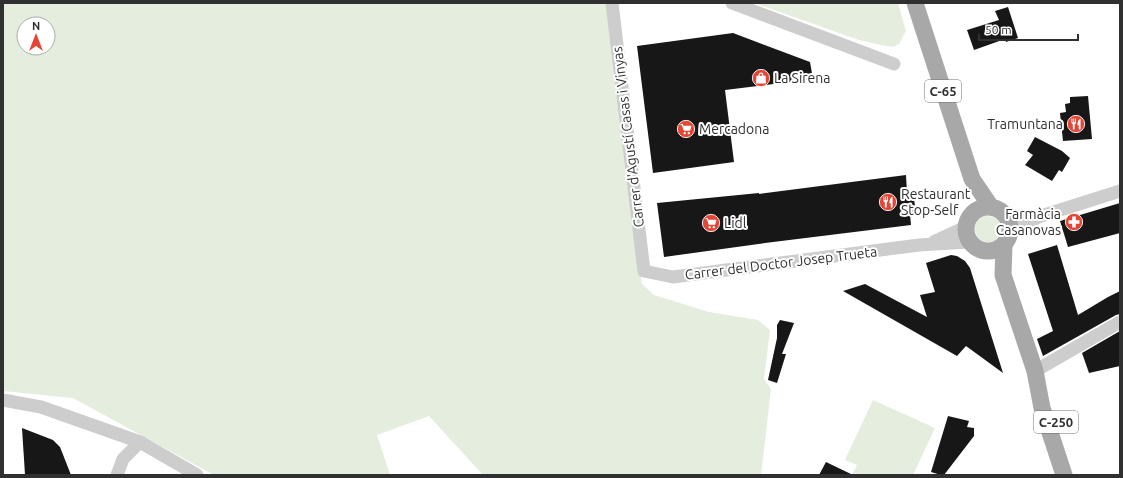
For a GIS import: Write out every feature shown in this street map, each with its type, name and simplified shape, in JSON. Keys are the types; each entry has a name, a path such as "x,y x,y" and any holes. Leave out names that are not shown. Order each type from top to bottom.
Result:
{"main road":[{"name":"C-65","path":"915,3 972,179 991,207"},
{"name":"C-65","path":"969,228 972,179"},
{"path":"991,207 999,210 1007,231 996,250 986,251 976,248 969,228 978,209 991,207"},
{"name":"C-250","path":"1003,275 1007,231"},
{"name":"C-250","path":"986,251 1003,275 1035,371 1051,405 1074,475"},
{"name":"C-250","path":"1035,371 1042,408 1064,475"}],"street":[{"name":"Carrer d'Agustí Casas i Vinyas","path":"612,3 644,271"},
{"path":"732,3 894,64"},
{"path":"1007,231 1025,226 1038,217 1120,191"},
{"name":"Carrer del Doctor Josep Trueta","path":"644,271 673,277 919,245 969,228"},
{"path":"1035,371 1120,322"},
{"path":"3,400 41,407 140,442 197,475"},
{"path":"117,475 123,459 140,442"}],"green space":[{"path":"3,3 606,3 642,284 654,295 709,312 758,320 770,330 764,379 771,389 761,475 483,475 429,416 377,435 390,475 214,475 73,398 3,391"},
{"path":"754,3 898,3 906,31 899,44 893,47 881,45 859,40"},
{"path":"985,216 995,218 1000,224 1000,232 995,241 982,241 976,234 975,227 977,221"},
{"path":"873,400 935,428 913,475 852,475 857,465 845,460"}],"building":[{"path":"1008,7 1018,38 1006,42 1005,39 974,50 967,30 999,20 995,11"},
{"path":"733,33 810,62 813,79 725,90 734,162 653,173 637,46"},
{"name":"Tramuntana","path":"1088,96 1092,139 1063,141 1060,113 1066,112 1065,104 1070,103 1070,97"},
{"path":"1035,137 1062,151 1070,158 1062,172 1059,170 1052,181 1025,165 1033,155 1027,151"},
{"path":"906,175 907,193 913,192 916,213 910,214 911,225 664,257 657,203 759,194"},
{"path":"1120,203 1120,233 1068,247 1060,221"},
{"path":"1057,245 1078,315 1120,291 1120,314 1043,356 1037,339 1053,331 1028,254"},
{"path":"951,255 957,256 965,261 970,268 1003,373 966,346 957,356 843,291 865,284 927,317 920,295 935,292 926,263"},
{"path":"780,320 794,323 782,354 786,354 777,383 768,380 777,338 777,325"},
{"path":"1120,331 1120,366 1089,373 1082,353"},
{"path":"948,416 969,421 967,427 974,428 974,436 944,475 941,475 931,472"},
{"path":"22,428 53,440 60,447 71,475 25,475"},
{"path":"826,462 853,475 819,475"}],"place":[{"name":"La Sirena","path":"761,78"},
{"name":"Tramuntana","path":"1076,124"},
{"name":"Mercadona","path":"686,129"},
{"name":"Restaurant Stop-Self","path":"888,202"},
{"name":"Farmàcia Casanovas","path":"1074,222"},
{"name":"Lidl","path":"711,223"}]}
